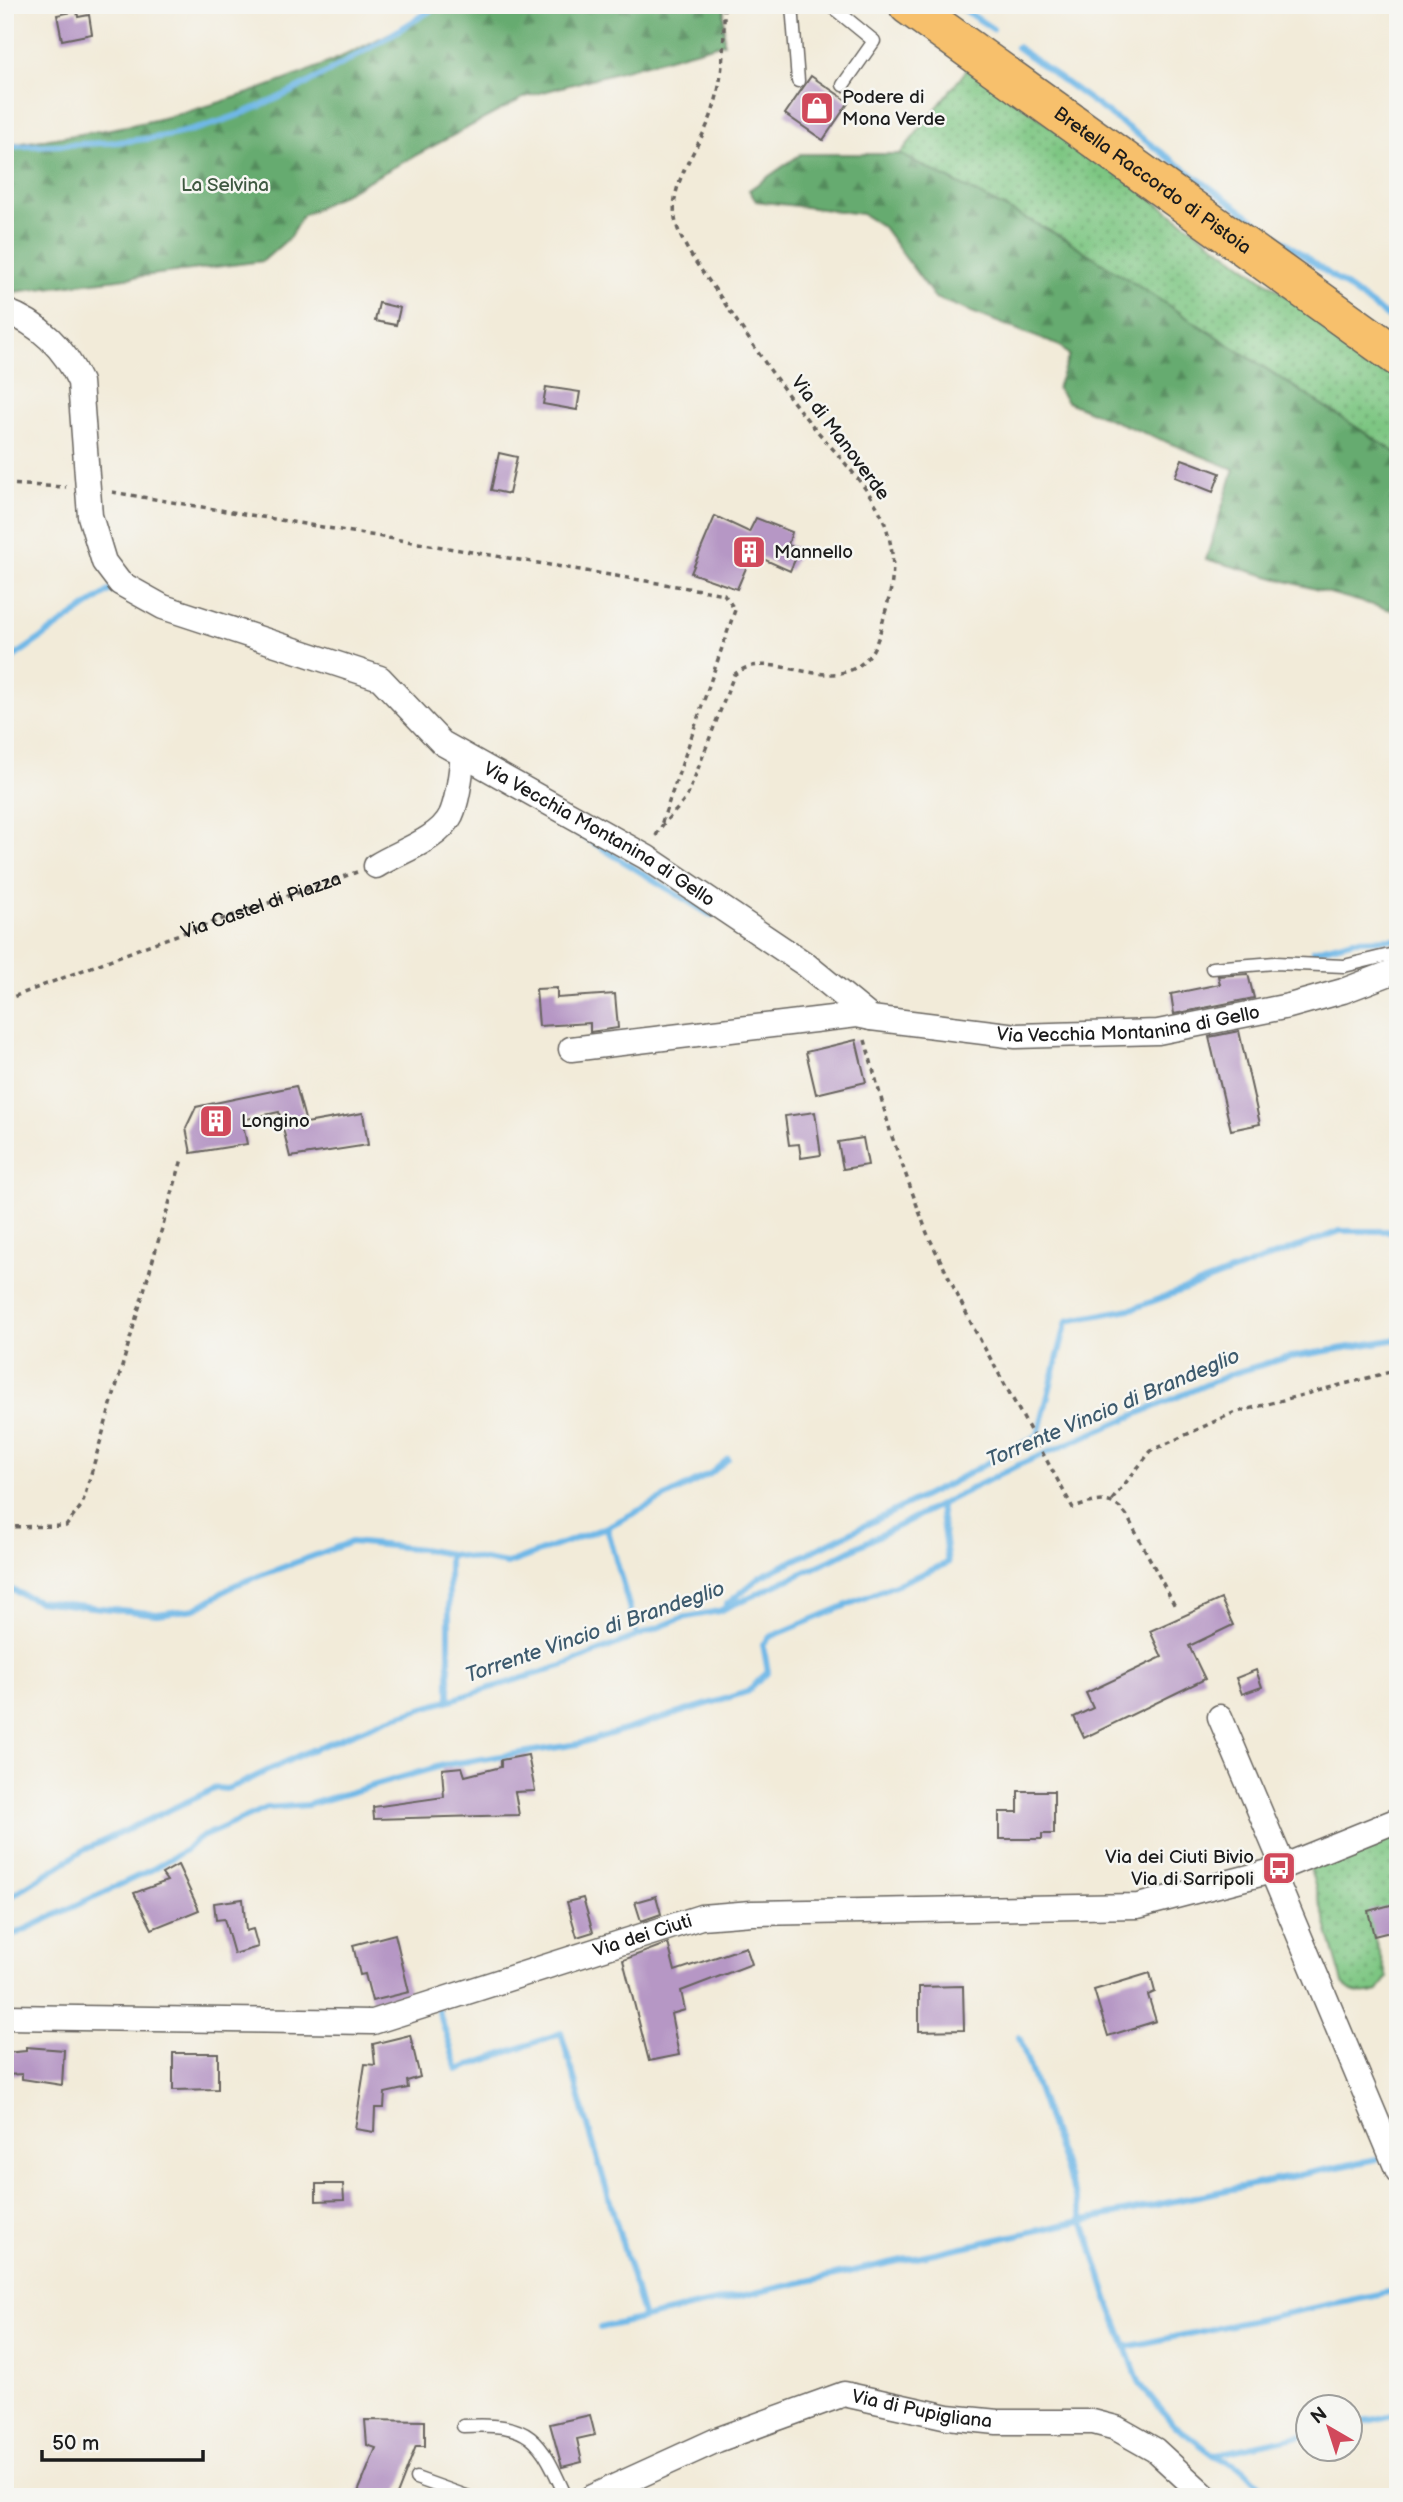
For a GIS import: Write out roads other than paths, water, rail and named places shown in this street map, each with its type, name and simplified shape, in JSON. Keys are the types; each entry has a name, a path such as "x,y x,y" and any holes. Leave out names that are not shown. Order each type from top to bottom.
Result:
{"main road":[{"name":"Bretella Raccordo di Pistoia","path":"908,5 1398,357"}],"street":[{"name":"Via Vecchia Montanina di Gello","path":"5,311 42,332 64,354 77,374 83,395 86,488 94,538 111,573 135,594 163,607 369,672 388,687 442,743 646,857 805,964 871,1018 1016,1036 1158,1032 1209,1023 1343,991 1398,970"},
{"path":"376,866 438,830 447,821 454,803 463,756"},
{"path":"570,1049 857,1015 871,1018"},
{"path":"1220,1717 1398,2171"},
{"name":"Via dei Ciuti","path":"5,2017 373,2022 701,1917 752,1913 1110,1908 1164,1901 1278,1869 1398,1820"},
{"name":"Via di Pupigliana","path":"593,2497 717,2440 844,2394 948,2417 997,2422 1093,2422 1116,2428 1155,2450 1206,2497"}],"lane":[{"path":"792,5 798,81"},
{"path":"830,5 874,41 843,85"},
{"path":"1212,968 1275,963 1344,966 1398,953"},
{"path":"463,2426 497,2424 528,2435 547,2456 566,2497"},
{"path":"416,2478 469,2497"}],"waterway":[{"path":"5,147 134,140 176,134 212,124 246,112 313,80 440,5"},
{"path":"957,5 993,29"},
{"path":"1017,47 1395,322 1398,318"},
{"path":"5,663 112,589 116,591"},
{"path":"561,823 712,916"},
{"path":"1313,951 1354,940 1398,939"},
{"path":"726,1605 760,1577 951,1483 1038,1435 1067,1321 1135,1308 1340,1231 1398,1231"},
{"name":"Torrente Vincio di Brandeglio","path":"5,1900 84,1850 216,1788 226,1789 240,1784 302,1754 388,1719 562,1666 682,1618 719,1611 831,1560 1016,1466 1231,1374 1285,1358 1398,1339"},
{"path":"5,1587 38,1601 157,1614 195,1609 235,1585 351,1542 421,1549 507,1564 607,1527 710,1474 728,1459"},
{"path":"5,1939 153,1869 187,1849 197,1839 267,1808 307,1805 444,1765 578,1744 747,1692 768,1672 763,1644 770,1637 948,1563 940,1506"},
{"path":"607,1527 637,1635"},
{"path":"449,1555 449,1699"},
{"path":"438,2009 458,2070 561,2033 644,2318"},
{"path":"1019,2037 1110,2305 1140,2384 1173,2424 1214,2455 1244,2470 1273,2497"},
{"path":"600,2328 988,2241 1377,2159"},
{"path":"1126,2347 1398,2290"},
{"path":"1364,2422 1398,2414"},
{"path":"1214,2455 1294,2437"}],"place":[{"name":"Podere di Mona Verde","path":"817,108"},
{"name":"Mannello","path":"749,552"},
{"name":"Longino","path":"216,1121"},
{"name":"Via dei Ciuti Bivio Via di Sarripoli","path":"1279,1868"}],"park label":[{"name":"La Selvina","path":"225,185"}]}
